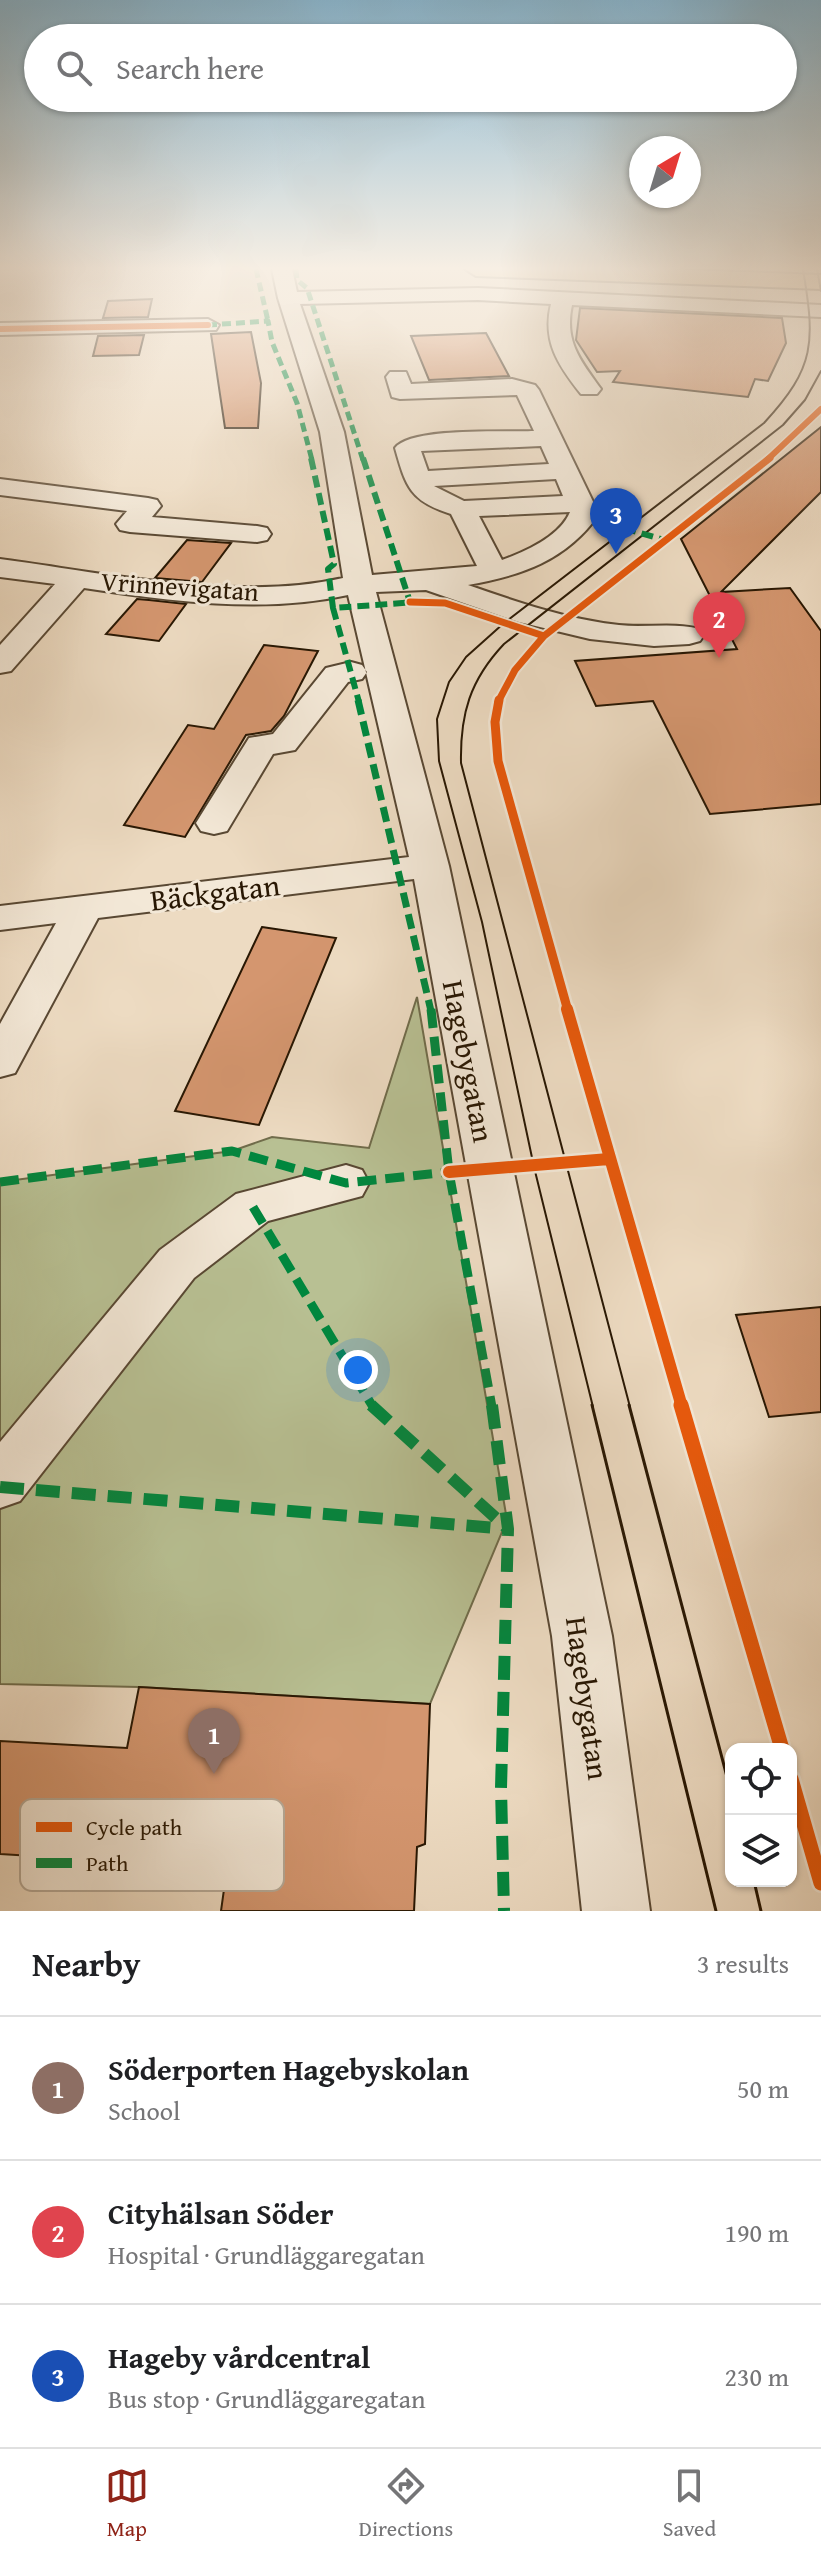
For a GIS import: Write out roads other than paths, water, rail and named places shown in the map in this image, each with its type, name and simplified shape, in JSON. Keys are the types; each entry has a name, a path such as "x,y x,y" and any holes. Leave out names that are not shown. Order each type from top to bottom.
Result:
{"street":[{"name":"Hagebygatan","path":"309,358 332,432 359,584 375,637 430,866 582,1636 616,1911"},
{"path":"568,358 589,389"},
{"path":"432,582 494,571 543,553 576,529 585,514 567,471 547,429 527,390 522,387 399,384 408,418 415,423 547,429"},
{"path":"547,429 411,445 408,448 422,492 437,502 462,509 581,503"},
{"path":"418,479 567,471"},
{"path":"0,487 148,506 130,524 257,534"},
{"path":"462,509 494,571"},
{"name":"Vrinnevigatan","path":"0,568 238,594 330,590 359,584 432,582"},
{"path":"0,664 77,578"},
{"path":"432,582 557,625 623,638 689,635"},
{"path":"214,823 261,745 283,743 337,675 351,672"},
{"name":"Bäckgatan","path":"0,918 430,866"},
{"path":"0,1062 85,907"},
{"path":"0,1483 177,1264 253,1207 346,1183"}],"tram line":[{"path":"593,1407 534,1167 482,922 439,761 437,719 449,682 466,657 504,623 764,423 794,386 806,358"},
{"path":"630,1407 461,763 465,713 475,685 504,644 783,425 805,400 821,371"},
{"path":"592,1405 716,1911"},
{"path":"629,1405 725,1769"},
{"path":"755,1887 761,1911"}],"place":[{"name":"Hageby vårdcentral","path":"616,554"},
{"name":"Cityhälsan Söder","path":"719,658"},
{"name":"Söderporten Hagebyskolan","path":"214,1774"}]}
